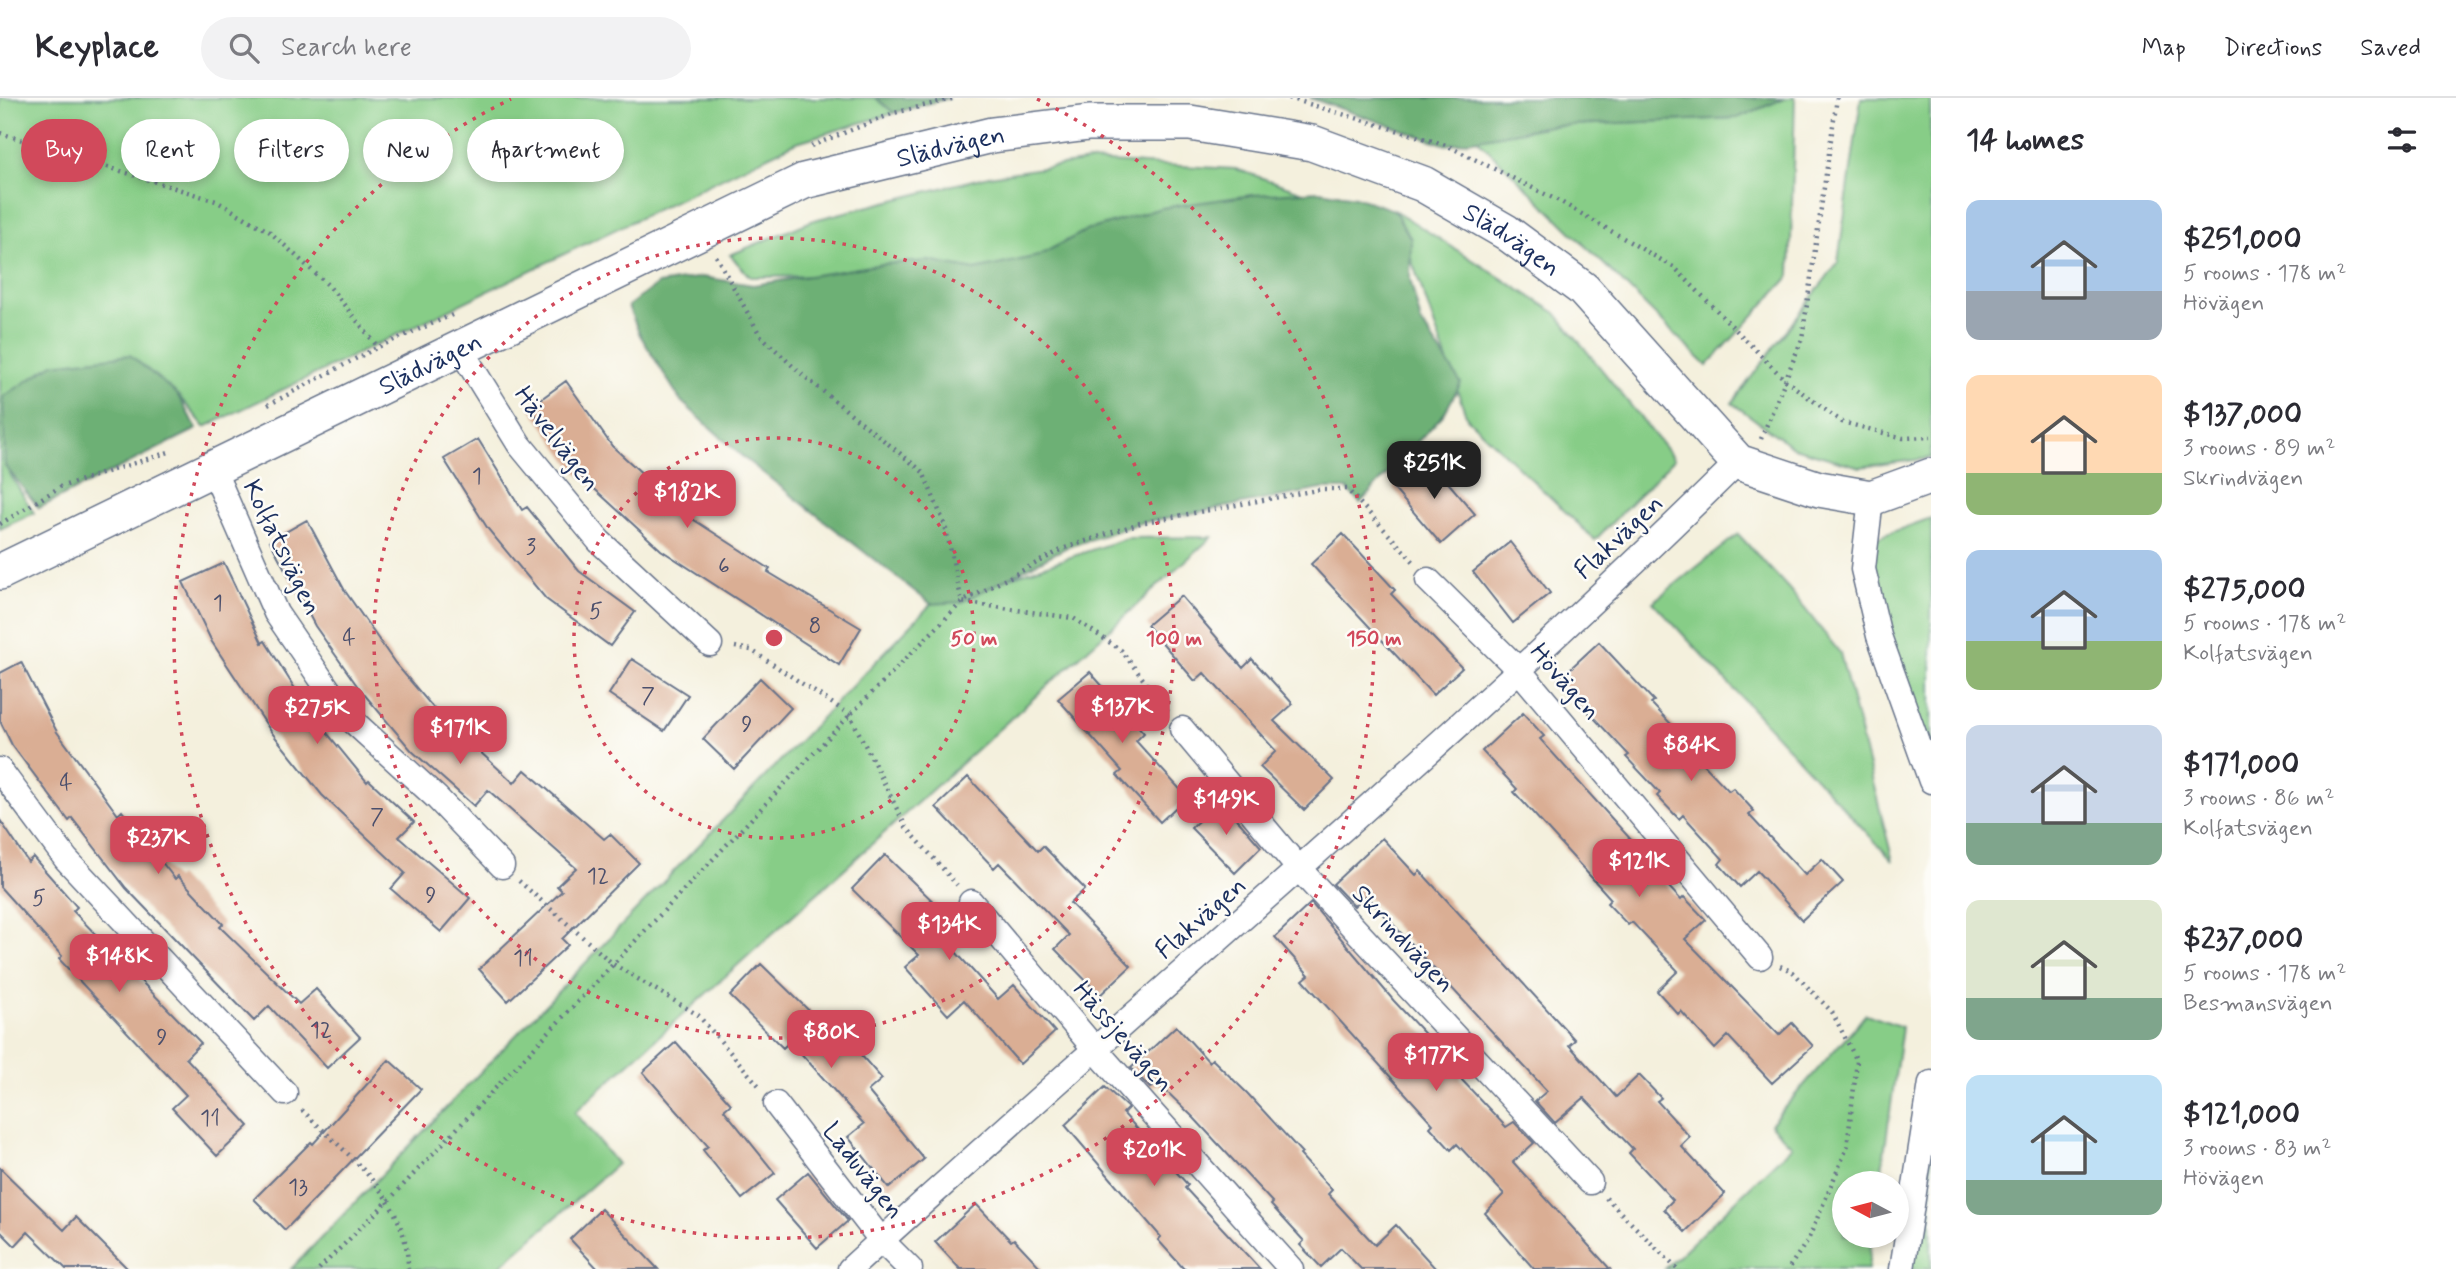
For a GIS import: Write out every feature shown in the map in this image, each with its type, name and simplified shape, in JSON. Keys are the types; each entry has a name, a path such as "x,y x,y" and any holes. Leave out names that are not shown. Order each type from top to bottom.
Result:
{"street":[{"name":"Slädvägen","path":"0,572 804,181 992,135 1088,123 1190,123 1311,143 1423,184 1506,232 1583,289 1738,462 1819,489 1871,498 1931,476"},
{"name":"Hävelvägen","path":"459,347 519,444 599,541 709,644"},
{"name":"Flakvägen","path":"850,1269 1094,1048 1300,870 1670,529 1738,462"},
{"name":"Kolfatsvägen","path":"212,467 276,613 345,714 437,798 502,866"},
{"path":"1871,498 1863,569 1879,636 1931,781"},
{"name":"Hövägen","path":"1428,580 1518,668 1760,957"},
{"name":"Skrindvägen","path":"1182,729 1300,870 1590,1182"},
{"path":"0,770 66,859 285,1093"},
{"name":"Hässjevägen","path":"971,902 1094,1048 1292,1269"},
{"path":"1902,1269 1931,1083"},
{"name":"Laduvägen","path":"776,1104 881,1240 909,1269"}],"path":[{"path":"1289,98 1446,145 1562,202 1675,268 1785,380 1842,422 1903,438 1931,437"},
{"path":"1738,462 1758,444 1802,339 1837,98"},
{"path":"0,133 216,201 270,232 329,286 378,348"},
{"path":"702,230 760,335 809,381 923,472 945,525 962,602"},
{"path":"318,1269 390,1199 850,715 962,602 1065,548 1140,523 1322,489 1347,489 1399,543"},
{"path":"962,602 1073,618 1121,650 1182,729"},
{"path":"709,644 751,650 850,715 906,827 971,902"},
{"path":"502,866 613,964 698,1016 776,1104"},
{"path":"1760,957 1793,972 1832,1012 1857,1060 1847,1148 1808,1240 1788,1269"},
{"path":"285,1093 390,1199 409,1245 408,1269"},
{"path":"1590,1182 1677,1269"}],"green space":[{"path":"0,98 876,98 894,113 797,142 205,427 177,394 5,466 34,513 0,529"},
{"path":"876,98 949,98 894,113"},
{"path":"1310,98 1785,98 1737,118 1549,126 1446,145"},
{"path":"1785,98 1795,98 1790,276 1707,366 1477,139 1549,126 1737,118"},
{"path":"1861,98 1930,98 1931,458 1860,467 1794,448 1732,403 1838,262"},
{"path":"1089,161 1236,169 1336,203 1028,274 750,277 730,255 814,220 989,176"},
{"path":"1320,191 1355,197 1394,210 1411,239 1410,279 1421,322 1461,383 1444,414 1360,503 1347,489 1322,489 1140,523 1065,548 962,602 931,604 744,458 681,401 640,335 628,306 658,284 702,277 753,285 883,264 929,261 975,270 1038,256 1085,231 1161,208 1252,195"},
{"path":"1394,210 1556,313 1674,459 1595,540 1467,418"},
{"path":"130,355 177,394 197,429 39,508 5,466 3,397 53,364"},
{"path":"1931,518 1931,781 1863,569 1876,538"},
{"path":"1738,534 1789,589 1840,653 1893,861 1653,602"},
{"path":"1212,537 575,1112 617,1164 497,1269 291,1269 931,604 1127,538"},
{"path":"1866,1014 1902,1027 1882,1171 1832,1171 1832,1248 1871,1248 1868,1269 1665,1269 1792,1146 1770,1124"},
{"path":"1931,1083 1931,1269 1902,1269 1905,1248 1909,1248 1909,1224"}],"building":[{"path":"566,381 612,446 691,518 770,569 768,572 861,628 839,665 661,550 575,471 530,407"},
{"path":"478,439 522,510 527,507 579,571 635,612 610,646 546,599 488,529 444,459"},
{"path":"1427,458 1475,514 1441,544 1393,488"},
{"path":"307,520 345,591 395,663 453,731 455,729 514,783 525,770 604,839 610,834 639,863 562,939 568,945 508,1001 479,969 562,891 557,886 576,868 488,790 474,806 412,751 358,687 315,626 270,541"},
{"path":"1343,534 1395,590 1391,594 1462,668 1433,695 1311,564"},
{"path":"1510,542 1550,593 1513,623 1473,572"},
{"path":"224,563 262,643 265,641 309,711 367,782 369,780 414,822 399,837 470,898 441,932 391,889 405,873 322,795 272,733 212,642 183,582"},
{"path":"1181,596 1243,668 1252,659 1293,704 1274,721 1334,780 1304,810 1260,767 1276,751 1204,673 1195,681 1147,625"},
{"path":"1599,642 1654,701 1651,703 1688,742 1685,745 1729,791 1733,788 1754,811 1749,815 1805,875 1822,859 1843,882 1802,920 1757,871 1740,887 1719,864 1723,859 1683,815 1679,819 1657,796 1660,793 1626,757 1629,755 1558,680"},
{"path":"632,659 688,695 664,731 609,694"},
{"path":"21,662 57,732 118,815 122,811 175,879 178,876 223,924 220,927 299,1004 316,989 360,1037 327,1068 269,1006 254,1021 126,888 72,818 69,821 12,745 0,721 0,673"},
{"path":"1090,672 1144,733 1136,741 1187,797 1160,822 1117,775 1122,771 1058,699"},
{"path":"760,678 791,708 734,769 703,739"},
{"path":"1523,713 1544,736 1540,739 1643,853 1640,856 1681,900 1684,897 1706,920 1685,939 1779,1035 1792,1023 1813,1046 1772,1083 1728,1036 1715,1049 1681,1011 1678,1014 1657,991 1678,971 1632,922 1628,925 1607,903 1611,899 1514,792 1517,789 1482,751"},
{"path":"968,777 1038,851 1043,846 1085,889 1070,903 1131,966 1100,995 1055,949 1069,935 999,863 994,868 936,807"},
{"path":"1220,800 1261,847 1235,873 1191,828"},
{"path":"0,820 28,862 33,857 77,907 73,911 201,1043 186,1058 249,1126 217,1156 172,1108 186,1095 59,959 62,956 0,887"},
{"path":"1382,838 1416,875 1420,871 1575,1040 1569,1045 1616,1097 1639,1075 1661,1098 1657,1101 1690,1137 1681,1146 1725,1194 1685,1232 1664,1209 1673,1200 1629,1153 1633,1149 1584,1098 1555,1123 1535,1101 1547,1091 1366,895 1354,906 1333,884"},
{"path":"885,855 940,908 928,921 998,999 1014,985 1055,1032 1020,1064 964,1000 948,1015 905,967 919,955 852,889"},
{"path":"1311,903 1394,1001 1463,1075 1460,1078 1506,1127 1514,1122 1534,1143 1513,1162 1610,1269 1534,1269 1485,1213 1504,1194 1457,1144 1451,1150 1430,1127 1433,1124 1303,980 1309,975 1275,937"},
{"path":"761,964 834,1035 839,1030 882,1079 868,1091 924,1159 889,1188 848,1137 864,1124 790,1041 783,1048 730,996"},
{"path":"1176,1026 1209,1062 1212,1059 1247,1093 1302,1153 1300,1155 1332,1190 1328,1194 1375,1245 1396,1225 1436,1269 1361,1269 1341,1248 1321,1267 1300,1245 1304,1241 1271,1205 1273,1203 1194,1118 1159,1084 1150,1088 1131,1068"},
{"path":"676,1042 731,1104 724,1110 775,1173 742,1199 703,1150 708,1146 643,1072"},
{"path":"389,1060 421,1089 285,1230 254,1199 311,1142 313,1144"},
{"path":"1105,1087 1128,1108 1123,1113 1188,1185 1185,1188 1260,1269 1184,1269 1158,1240 1161,1237 1065,1125"},
{"path":"0,1168 64,1230 76,1217 128,1269 66,1269 28,1232 15,1246 0,1231"},
{"path":"808,1172 848,1221 817,1248 775,1200"},
{"path":"976,1204 1042,1269 960,1269 935,1242"},
{"path":"601,1209 658,1269 598,1269 570,1239"}]}
